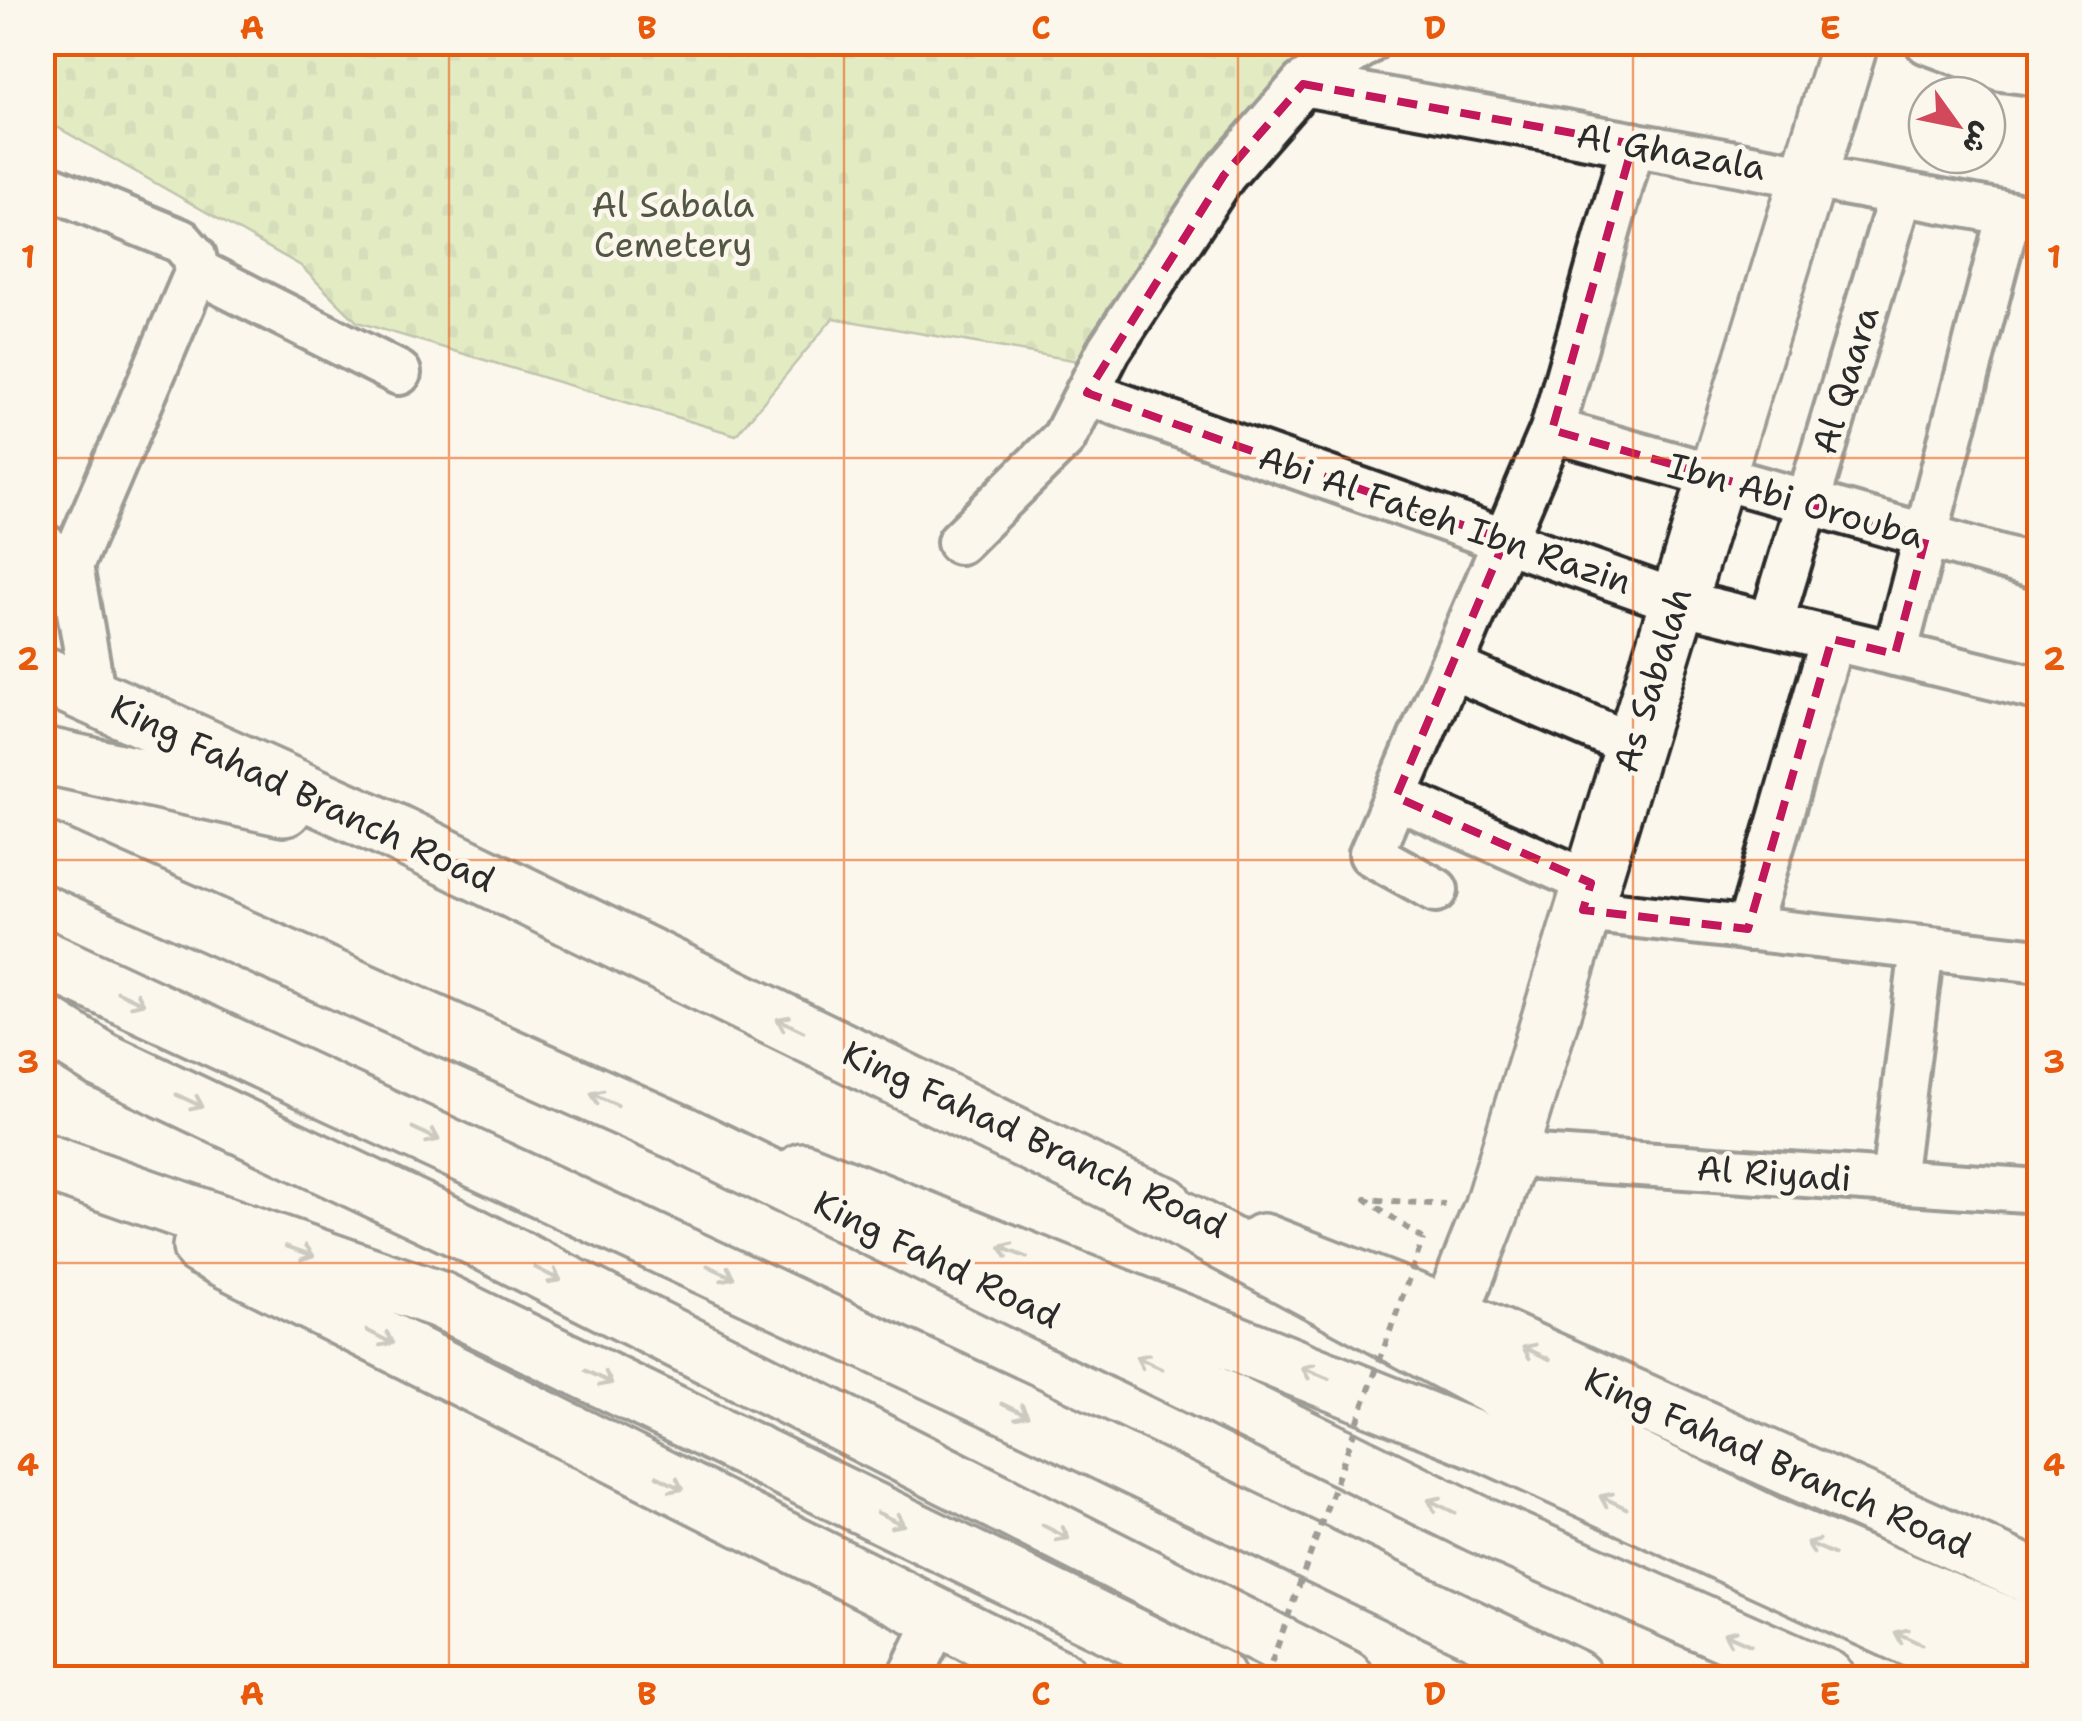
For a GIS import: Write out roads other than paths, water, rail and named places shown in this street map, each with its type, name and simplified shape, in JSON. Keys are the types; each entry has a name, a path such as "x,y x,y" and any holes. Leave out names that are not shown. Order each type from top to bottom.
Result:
{"main road":[{"name":"As Sabalah","path":"1450,1316 1492,1208 1713,477 1850,42"},
{"name":"King Fahad Branch Road","path":"42,674 394,832 1121,1187 1450,1316 2040,1580"},
{"path":"42,713 394,832"},
{"path":"42,755 394,832"},
{"name":"King Fahd Road","path":"42,849 680,1133 1480,1525 1826,1678"},
{"path":"42,958 1022,1413 1574,1678"},
{"path":"42,1022 102,1060 461,1230 1346,1678"},
{"path":"680,1133 830,1180 1357,1390 1494,1447 1997,1678"},
{"path":"42,1164 1059,1678"},
{"path":"42,1164 440,1300 1217,1678"},
{"path":"1121,1187 1604,1444 1775,1528 2040,1638"}],"street":[{"path":"959,542 1064,438 1109,350 1224,175 1302,84 1368,42"},
{"path":"1927,42 2001,69 2040,74"},
{"name":"Al Ghazala","path":"1302,84 2024,216"},
{"path":"1436,890 1371,854 1552,430 1633,144"},
{"path":"42,184 181,241 194,256 198,272 57,555 94,697"},
{"name":"Al Qaara","path":"1771,624 1901,194"},
{"path":"1894,654 2024,216"},
{"path":"198,272 400,373"},
{"name":"Abi Al Fateh Ibn Razin","path":"1087,393 1676,600 2040,689"},
{"name":"Ibn Abi Orouba","path":"1552,430 2040,568"},
{"path":"1748,928 1832,639"},
{"path":"1451,667 1632,745"},
{"path":"1396,797 1586,896 1748,928 2038,958"},
{"path":"1893,1181 1922,948"},
{"name":"Al Riyadi","path":"1508,1155 2040,1191"},
{"path":"909,1678 938,1618"}],"park label":[{"name":"Al Sabala Cemetery","path":"673,224"}]}
